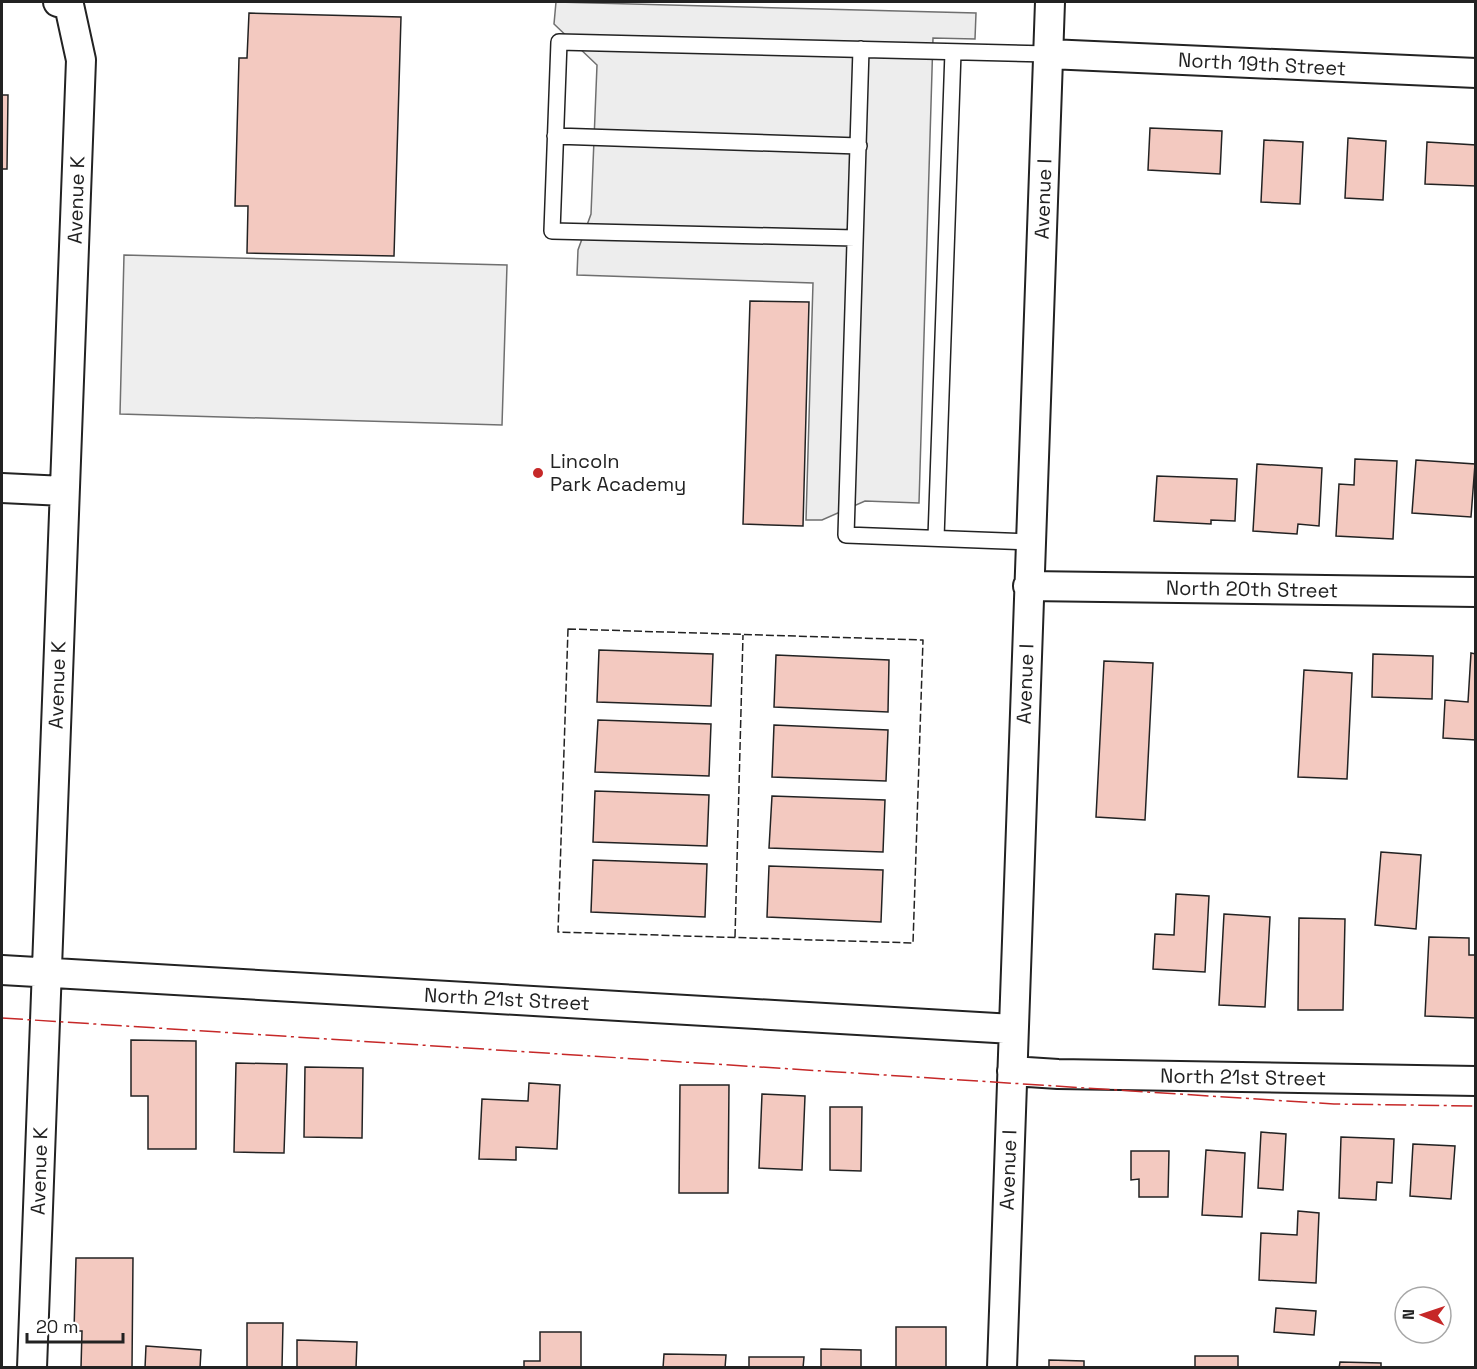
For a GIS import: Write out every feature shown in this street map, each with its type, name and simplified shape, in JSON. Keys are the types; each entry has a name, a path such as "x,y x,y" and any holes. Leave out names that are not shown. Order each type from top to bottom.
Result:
{"street":[{"name":"Avenue I","path":"1002,1368 1050,2"},
{"name":"Avenue K","path":"32,1368 81,60 63,3"},
{"name":"North 19th Street","path":"1049,54 1476,73"},
{"path":"2,488 64,491"},
{"name":"North 20th Street","path":"1028,586 1476,592"},
{"name":"North 21st Street","path":"2,970 1013,1029"},
{"name":"North 21st Street","path":"1012,1071 1476,1081"}],"lane":[{"path":"855,237 552,231 559,42 1049,54"},
{"path":"861,49 846,535 1030,542"},
{"path":"936,538 953,52"},
{"path":"555,136 859,146"}],"shaded area":[{"path":"556,2 976,13 975,39 933,38 919,503 865,501 822,520 806,520 813,283 577,275 578,250 591,214 597,65 554,24"},
{"path":"124,255 507,265 502,425 120,414"}],"building":[{"path":"249,13 401,17 394,256 247,253 248,206 235,206 239,58 247,58"},
{"path":"2,95 8,95 7,169 2,169"},
{"path":"1150,128 1222,131 1220,174 1148,170"},
{"path":"1348,138 1386,141 1383,200 1345,198"},
{"path":"1264,140 1303,142 1300,204 1261,202"},
{"path":"1427,142 1476,145 1476,186 1425,184"},
{"path":"750,301 809,302 803,526 743,524"},
{"path":"1355,459 1397,461 1393,539 1336,536 1339,484 1354,485"},
{"path":"1416,460 1475,464 1471,517 1412,513"},
{"path":"1257,464 1322,468 1319,526 1298,524 1297,534 1253,531"},
{"path":"1157,476 1237,479 1235,521 1211,520 1211,524 1154,521"},
{"path":"599,650 713,654 711,706 597,702"},
{"path":"1471,653 1476,654 1476,740 1443,738 1445,700 1468,702"},
{"path":"1373,654 1433,656 1432,699 1372,697"},
{"path":"776,655 889,660 888,712 774,707"},
{"path":"1104,661 1153,663 1145,820 1096,817"},
{"path":"1304,670 1352,673 1347,779 1298,777"},
{"path":"598,720 711,724 709,776 595,772"},
{"path":"774,725 888,730 886,781 772,777"},
{"path":"595,791 709,795 707,846 593,842"},
{"path":"772,796 885,800 883,852 769,848"},
{"path":"1381,852 1421,855 1416,929 1375,925"},
{"path":"593,860 707,864 705,917 591,912"},
{"path":"769,866 883,870 881,922 767,917"},
{"path":"1176,894 1209,896 1205,972 1153,969 1155,934 1174,935"},
{"path":"1224,914 1270,917 1265,1007 1219,1005"},
{"path":"1299,918 1345,919 1343,1010 1298,1010"},
{"path":"1429,937 1469,938 1469,955 1476,955 1476,1018 1425,1016"},
{"path":"131,1040 196,1041 196,1149 148,1149 148,1096 131,1096"},
{"path":"236,1063 287,1064 284,1153 234,1152"},
{"path":"305,1067 363,1068 362,1138 304,1137"},
{"path":"529,1083 560,1085 557,1149 516,1147 516,1160 479,1159 482,1099 528,1101"},
{"path":"680,1085 729,1085 728,1193 679,1193"},
{"path":"762,1094 805,1096 802,1170 759,1168"},
{"path":"830,1107 862,1107 861,1171 830,1170"},
{"path":"1261,1132 1286,1134 1283,1190 1258,1188"},
{"path":"1341,1137 1394,1139 1392,1183 1377,1182 1376,1200 1339,1198"},
{"path":"1413,1144 1455,1146 1451,1199 1410,1196"},
{"path":"1206,1150 1245,1153 1242,1217 1202,1215"},
{"path":"1131,1151 1169,1151 1168,1197 1139,1197 1139,1179 1131,1180"},
{"path":"1298,1211 1319,1213 1316,1283 1259,1280 1261,1233 1297,1235"},
{"path":"76,1258 133,1258 132,1368 81,1368 82,1331 74,1331"},
{"path":"1276,1308 1316,1311 1314,1335 1274,1332"},
{"path":"247,1323 283,1323 282,1368 247,1368"},
{"path":"896,1327 946,1327 946,1368 896,1368"},
{"path":"540,1332 581,1332 581,1368 524,1368 524,1361 540,1361"},
{"path":"297,1340 357,1342 356,1368 297,1368"},
{"path":"146,1346 201,1350 200,1368 145,1368"},
{"path":"821,1349 861,1350 861,1368 821,1368"},
{"path":"664,1354 726,1355 725,1368 663,1368"},
{"path":"1195,1356 1238,1356 1238,1368 1195,1368"},
{"path":"749,1357 804,1357 803,1368 749,1368"},
{"path":"1049,1360 1084,1361 1084,1368 1049,1368"},
{"path":"1340,1362 1381,1363 1381,1368 1339,1368"}],"fence":[{"path":"568,629 923,640 913,943 558,932 568,629"},
{"path":"735,937 743,635"}],"power":[{"path":"2,1018 1334,1104 1476,1106"}],"place":[{"name":"Lincoln Park Academy","path":"538,473"}]}
